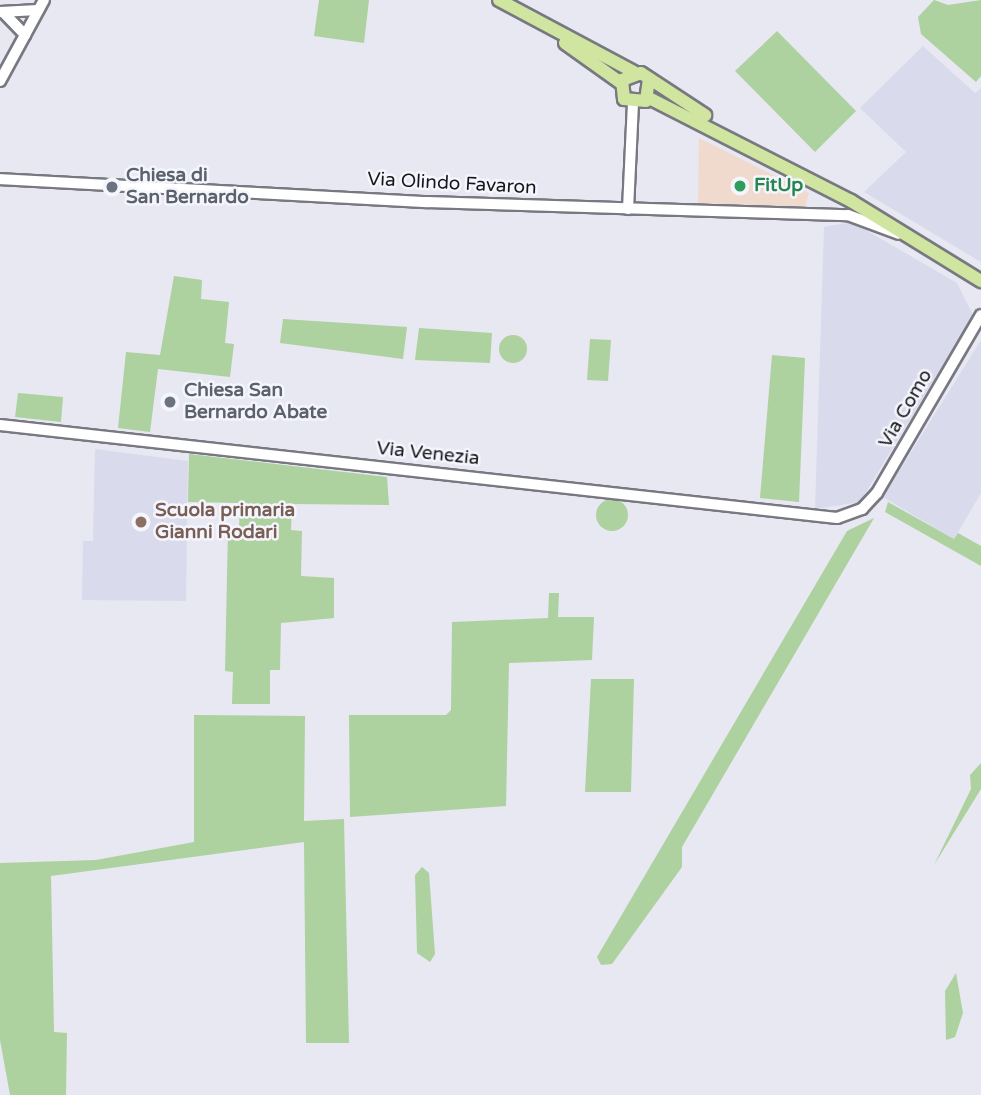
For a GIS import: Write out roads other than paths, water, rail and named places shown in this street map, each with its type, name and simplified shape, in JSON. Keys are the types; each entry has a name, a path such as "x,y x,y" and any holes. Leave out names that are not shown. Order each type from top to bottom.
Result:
{"main road":[{"path":"499,0 649,79 761,153"},
{"path":"522,13 621,83"},
{"path":"634,72 621,83 621,94 633,104 649,98 761,153 981,281"},
{"path":"649,79 649,98"}],"street":[{"path":"1,12 41,5"},
{"path":"0,81 41,5"},
{"path":"1,12 24,35"},
{"path":"628,209 633,104"},
{"name":"Via Olindo Favaron","path":"0,179 628,209 848,215 895,231"},
{"name":"Via Como","path":"852,514 877,493 981,314"},
{"name":"Via Venezia","path":"0,425 806,516 852,514"}],"place":[{"name":"FitUp","path":"740,186"},
{"name":"Chiesa di San Bernardo","path":"112,187"},
{"name":"Chiesa San Bernardo Abate","path":"170,402"},
{"name":"Scuola primaria Gianni Rodari","path":"141,522"}]}
